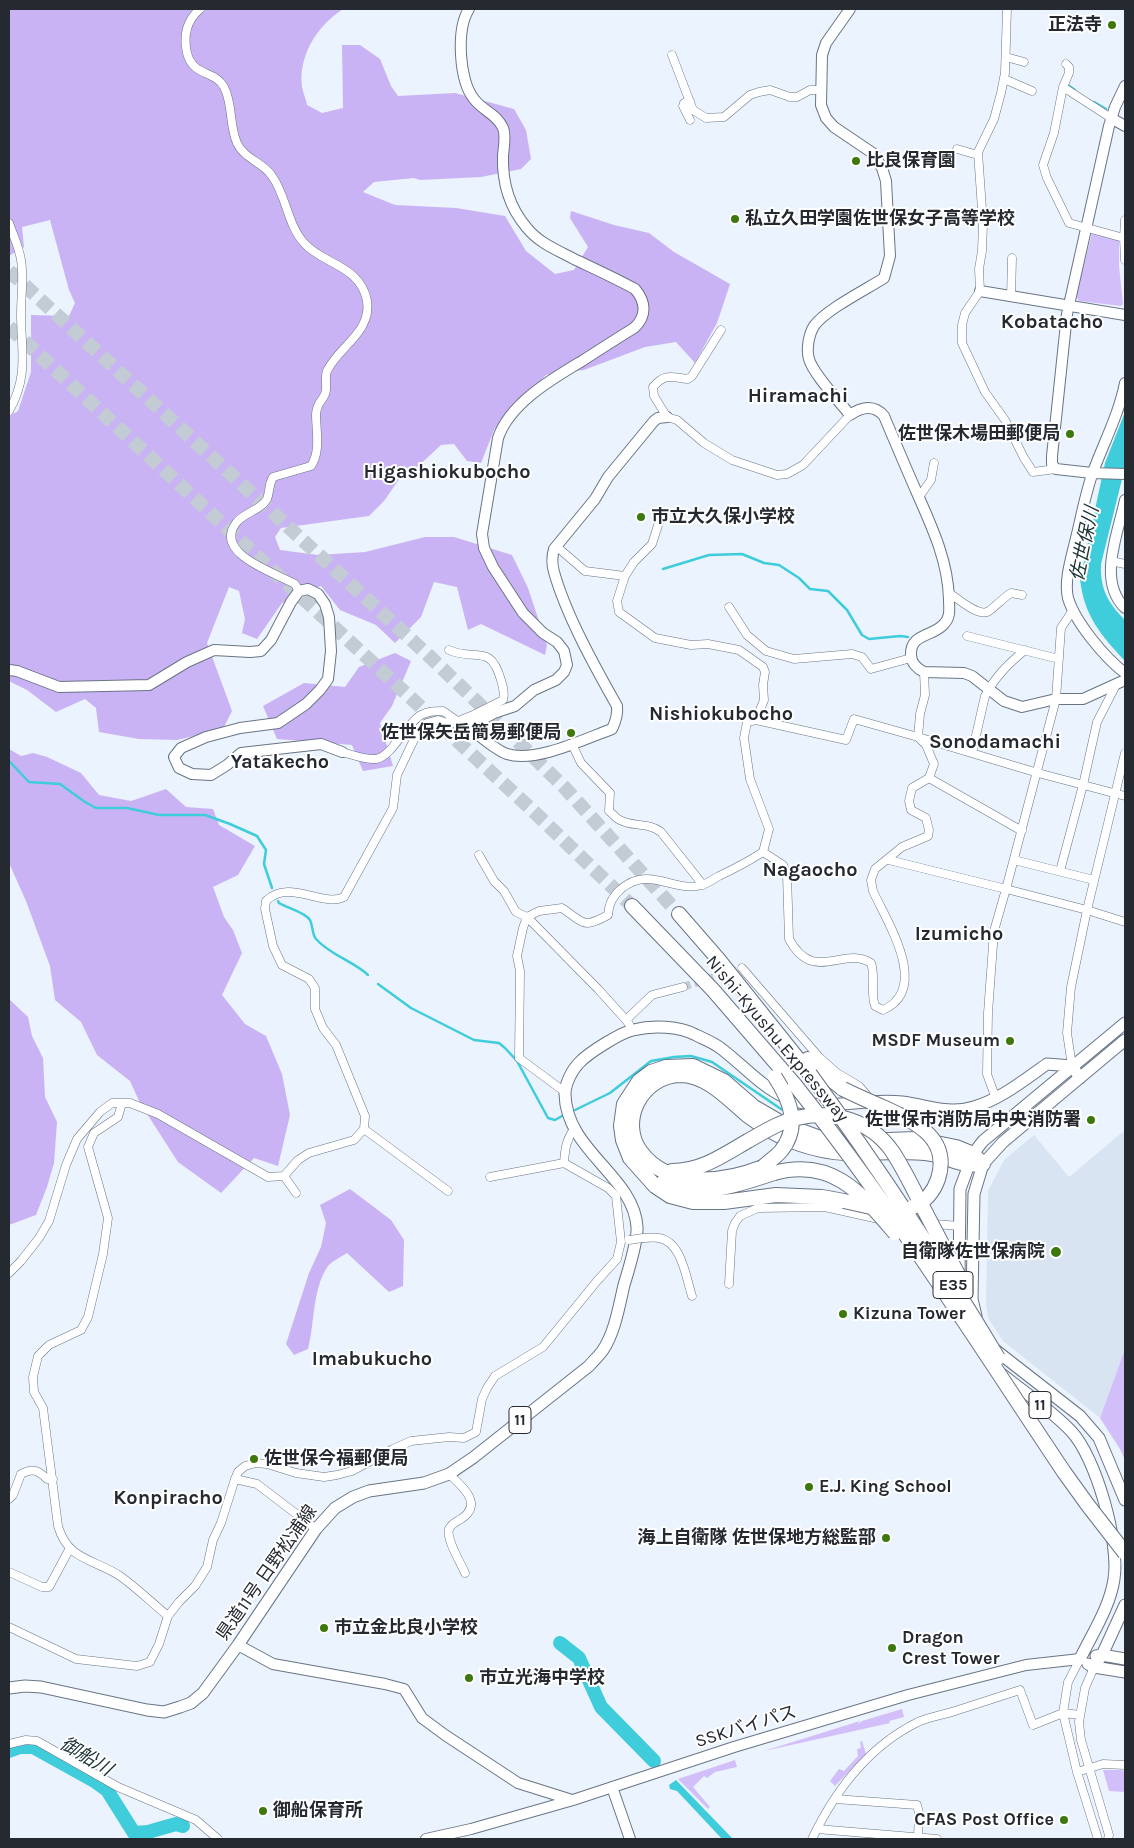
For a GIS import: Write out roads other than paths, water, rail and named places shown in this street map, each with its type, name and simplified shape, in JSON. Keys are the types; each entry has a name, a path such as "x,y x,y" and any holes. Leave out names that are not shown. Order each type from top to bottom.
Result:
{"highway":[{"name":"Nishi-Kyushu Expressway","path":"632,906 713,990 795,1085 832,1132 882,1200 1087,1504 1125,1553"},
{"name":"Nishi-Kyushu Expressway","path":"679,914 719,960 810,1074 846,1123 922,1235 1016,1389 1051,1452"},
{"path":"644,1175 675,1187 693,1191 725,1189 769,1170 790,1135 792,1120 790,1105 776,1077 739,1029 680,964 652,927"},
{"path":"719,960 820,1071 843,1089 919,1125 931,1136 937,1147 940,1158 940,1173 936,1185 918,1205 906,1209 890,1210 867,1207 822,1196 776,1195 724,1202 693,1202 670,1196 656,1186 630,1158 623,1140 621,1126 624,1104 639,1081 651,1072 680,1065 692,1066 707,1072 724,1081 754,1108 785,1125 831,1142 916,1139 956,1148 970,1159"},
{"path":"983,1164 970,1159 932,1154 901,1151 832,1152 811,1147 782,1137 758,1123 704,1081 680,1075 667,1077 647,1089 634,1107 632,1120 633,1135 637,1147 647,1161 682,1178 724,1179 769,1170 809,1169 830,1174 848,1185 866,1200 899,1238 984,1352"},
{"path":"664,1170 680,1171 697,1168 712,1162 775,1126 796,1118 813,1115 837,1116 865,1126 880,1137 892,1150 1016,1389"}],"main road":[{"path":"565,1092 570,1077 578,1064 629,1025 674,1028 693,1034 718,1046 764,1085 782,1096 797,1102 819,1106 871,1100 902,1102 940,1110 959,1110 974,1108 996,1099 1047,1064 1072,1066 1123,1026"},
{"path":"1072,1066 1080,1078 1125,1040"},
{"name":"11","path":"1072,1066 984,1141 970,1159 960,1189 959,1226 960,1300 966,1325 976,1351 983,1360 1072,1432 1084,1448 1110,1520 1116,1558 1110,1597 1080,1659"},
{"name":"11","path":"1080,1078 1003,1142 983,1164 974,1194 972,1299 977,1321 992,1348 1080,1416 1099,1438 1125,1500"},
{"name":"県道11号 日野松浦線","path":"9,1688 41,1687 164,1712 191,1703 203,1694 316,1529 335,1508 353,1497 369,1491 424,1483 449,1474 474,1457 588,1366 604,1350 614,1324 637,1228 632,1207 617,1181 587,1149 574,1129 567,1110 565,1092"},
{"path":"1094,1667 1102,1655 1125,1605"},
{"path":"1080,1659 1102,1655 1125,1659"},
{"path":"1080,1659 1094,1667 1125,1672"}],"street":[{"path":"200,9 193,15 187,26 185,40 187,52 195,68 218,80 224,87 228,97 234,136 238,145 247,157 271,174 279,188 292,225 305,244 350,273 363,288 367,300 368,312 363,324 328,369 325,379 325,393 318,403 316,414 316,458 311,466 273,477 269,484 267,498 258,508 236,523 231,536 234,546 244,557 295,584 299,591"},
{"path":"468,727 494,713 515,706 534,690 556,680 564,672 567,665 564,651 557,642 543,633 523,613 493,568 484,548 482,534 485,513 498,438 502,426 530,396 557,375 634,328 640,323 644,311 644,304 635,289 542,242 527,230 514,210 505,186 503,160 504,130 494,115 474,99 465,80 460,45 464,16 469,9"},
{"path":"850,9 826,43 822,55 821,104 826,118 834,127 874,154 882,168 886,181 890,256 884,278 829,312 815,325 809,338 809,359 812,365 850,415"},
{"path":"1007,9 1004,79 994,119 978,152 983,224 982,250 978,269 980,290 966,313 962,324 962,342 985,392 1005,420 1033,472 1056,469 1124,474"},
{"path":"672,55 693,110 706,118 724,117 750,95 759,92 770,90 790,97 797,97 810,90 822,90"},
{"path":"1006,57 1024,62"},
{"path":"1066,64 1069,67 1069,74 1063,87 1054,133 1043,165 1047,178 1070,223 1124,238"},
{"path":"1004,79 1032,90"},
{"path":"1056,469 1052,464 1052,456 1069,306 1111,118 1114,107 1125,86"},
{"path":"1063,87 1125,126"},
{"path":"690,101 684,103 683,106 690,120"},
{"path":"957,148 978,155"},
{"path":"1125,220 1125,260"},
{"path":"9,223 21,259 21,315 24,363 19,385 9,411"},
{"path":"1011,297 1012,258"},
{"path":"980,290 1011,297 1125,315"},
{"path":"667,418 654,396 653,387 660,378 665,376 688,378 692,376 722,330"},
{"path":"1125,383 1122,401 1096,473 1070,560 1067,581 1068,597 1084,628 1100,648 1125,673"},
{"path":"9,670 17,671 59,687 149,684 187,662 214,650 261,651 271,640 299,591 308,589 318,594 325,604 329,617 331,652 328,679 306,704 278,723 240,728 206,737 181,748 174,757 179,768 192,774 211,775 241,753 321,744 367,759 379,758 389,750 414,720 428,712 443,711 505,753 518,756 538,754 572,744 612,729 618,714 616,706 570,614 553,570 552,556 556,546 595,499 608,477 654,421 658,418 677,420 704,443 732,460 777,475 786,474 803,465 857,410 874,408 880,411 941,549 948,592 949,617 944,625 920,636 913,643 911,658 919,669 924,672 964,673 972,676 1004,701 1022,707 1056,699 1083,699 1120,683"},
{"path":"919,497 931,480 934,463"},
{"path":"1125,500 1110,568 1114,594 1125,608"},
{"path":"661,516 652,544 634,562 626,576 617,601 619,612 655,638 691,644 708,644 739,650 763,667 765,672 763,685 764,700 756,720"},
{"path":"556,546 585,571 626,576"},
{"path":"1112,561 1125,564"},
{"path":"948,592 972,609 983,613 988,612 1011,593 1022,596"},
{"path":"729,607 747,636 766,651 794,659 852,654 862,657 872,670 911,658"},
{"path":"996,1099 987,1074 988,1013 994,931 1038,773 1056,699 1061,628 1074,610"},
{"path":"968,636 1059,659"},
{"path":"9,1273 39,1238 49,1221 66,1165 77,1139 100,1112 112,1103 130,1103 158,1114 268,1177 284,1176 298,1160 309,1153 354,1140 364,1129 365,1116 361,1104 336,1045 322,1028 316,1009 315,988 309,979 282,965 273,946 265,909 266,901 277,893 296,892 338,900 344,897 393,808 397,775 420,728 427,722 438,720 451,724 458,722 503,700 504,689 499,673 490,657 484,655 459,655 449,650"},
{"path":"972,753 985,696 1006,666 1025,650"},
{"path":"918,738 920,714 925,695 924,672"},
{"path":"1060,871 1083,785 1097,722 1120,683"},
{"path":"565,1092 519,1058 520,971 517,956 527,918 539,911 562,908 584,923 592,924 608,915 609,903 617,892 629,882 651,878 688,886 702,885 749,862 763,852 770,829 750,779 744,738 747,722 756,720 846,740 854,719 1038,773 1125,796"},
{"path":"763,852 783,865 787,875 789,940 794,948 805,959 819,963 863,958 871,963 874,972 872,1000 874,1006 882,1010 892,1006 900,997 904,987 905,976 901,950 873,891 871,880 875,869 902,847 928,836 929,830 926,818 911,810 909,801 912,788 929,778 934,764 926,745 918,738"},
{"path":"572,744 581,763 610,793 609,811 618,819 628,824 653,826 661,832 702,885"},
{"path":"1072,1066 1066,1033 1071,987 1087,910 1125,753"},
{"path":"929,778 1022,831"},
{"path":"479,855 494,881 504,891 516,912 527,918 598,989 629,1025 652,995 684,987"},
{"path":"888,860 1087,910 1125,922"},
{"path":"1014,860 1094,880"},
{"path":"742,968 819,1057 838,1073 859,1086 871,1100"},
{"path":"122,1103 118,1117 94,1133 88,1147 108,1218 97,1284 88,1317 81,1330 49,1345 38,1356 33,1377 34,1392 43,1408 58,1526 64,1541 84,1558 119,1575 168,1616"},
{"path":"364,1129 448,1191"},
{"path":"564,1163 565,1148 568,1138 574,1129"},
{"path":"9,1627 76,1659 137,1666 150,1662 159,1644 168,1616 195,1586 207,1567 213,1540 221,1523 235,1479 238,1472 245,1466 256,1463 267,1464 296,1473 324,1477 338,1475 352,1471 411,1441 449,1437 464,1438 476,1432 482,1400 495,1376 543,1347 597,1281 617,1260 625,1241 616,1196 608,1188 564,1163 490,1177"},
{"path":"284,1176 296,1194"},
{"path":"729,1284 732,1231 735,1223 740,1216 758,1208 825,1207 875,1219 959,1226"},
{"path":"625,1241 660,1238 672,1244 678,1253 692,1296"},
{"path":"9,1499 13,1495 21,1474 25,1472 30,1470 39,1471 47,1479 53,1479"},
{"path":"449,1474 465,1488 469,1494 471,1505 471,1510 466,1516 449,1529 450,1540 465,1573"},
{"path":"235,1479 257,1484 316,1529"},
{"path":"9,1572 42,1587 49,1586 70,1548"},
{"path":"238,1645 273,1664 404,1689 422,1718 518,1783 573,1800"},
{"path":"1080,1659 1068,1682 1063,1713 1077,1772 1098,1839"},
{"name":"SSKバイパス","path":"426,1839 471,1829 573,1800 734,1747 908,1695 1026,1666 1080,1659"},
{"path":"1094,1667 1085,1688 1080,1715 1081,1740 1108,1839"},
{"path":"812,1839 834,1798 848,1780 872,1754 919,1722 1020,1690 1033,1725 1063,1713 1080,1715"},
{"path":"9,1744 26,1740 37,1741 115,1785 196,1820 218,1839"},
{"path":"1077,1772 1103,1764 1125,1765"},
{"path":"612,1787 630,1839"},
{"path":"834,1798 917,1804 919,1812 918,1838"},
{"path":"817,1829 937,1839"}],"water":[{"name":"佐世保川","path":"1125,412 1125,467 1101,564 1101,573 1106,595 1125,620 1125,661 1095,624 1085,604 1080,579 1105,463"},
{"path":"676,1780 733,1839 722,1839 677,1791 670,1789 669,1785"}],"waterway":[{"path":"1068,85 1075,90"},
{"path":"1094,102 1106,109"},
{"path":"663,569 709,555 742,554 764,563 779,565 799,578 810,589 828,591 847,610 862,635 869,639 908,637"},
{"path":"9,761 29,782 60,784 96,808 127,808 159,815 205,815 257,836 266,850 264,864 272,888"},
{"path":"278,901 308,917 315,937 322,945 368,975"},
{"path":"378,984 411,1008 474,1040 499,1043 517,1061 548,1118 555,1120 562,1116"},
{"path":"575,1110 610,1093 651,1061 691,1056 712,1062 785,1110"},
{"path":"862,1119 873,1118"},
{"path":"560,1643 579,1658 601,1707 654,1761"},
{"name":"御船川","path":"9,1751 20,1747 33,1747 96,1782 107,1790 134,1833 148,1832 176,1824 183,1826"}],"tunnel":[{"path":"9,271 428,655 497,721 565,788 679,914"},
{"path":"9,327 529,807 632,906"},
{"path":"683,987 742,968"}],"place":[{"name":"正法寺","path":"1112,25"},
{"name":"比良保育園","path":"856,161"},
{"name":"私立久田学園佐世保女子高等学校","path":"735,219"},
{"name":"佐世保木場田郵便局","path":"1070,434"},
{"name":"市立大久保小学校","path":"641,517"},
{"name":"佐世保矢岳簡易郵便局","path":"571,733"},
{"name":"MSDF Museum","path":"1010,1041"},
{"name":"佐世保市消防局中央消防署","path":"1091,1120"},
{"name":"自衛隊佐世保病院","path":"1056,1252"},
{"name":"Kizuna Tower","path":"843,1314"},
{"name":"佐世保今福郵便局","path":"254,1459"},
{"name":"E.J. King School","path":"809,1487"},
{"name":"海上自衛隊 佐世保地方総監部","path":"886,1538"},
{"name":"市立金比良小学校","path":"324,1628"},
{"name":"Dragon Crest Tower","path":"892,1648"},
{"name":"市立光海中学校","path":"469,1678"},
{"name":"御船保育所","path":"263,1811"},
{"name":"CFAS Post Office","path":"1064,1820"}],"district":[{"name":"Kobatacho","path":"1052,322"},
{"name":"Hiramachi","path":"798,396"},
{"name":"Higashiokubocho","path":"447,472"},
{"name":"Nishiokubocho","path":"721,714"},
{"name":"Sonodamachi","path":"995,742"},
{"name":"Yatakecho","path":"280,762"},
{"name":"Nagaocho","path":"810,870"},
{"name":"Izumicho","path":"959,934"},
{"name":"Imabukucho","path":"372,1359"},
{"name":"Konpiracho","path":"168,1498"}]}
